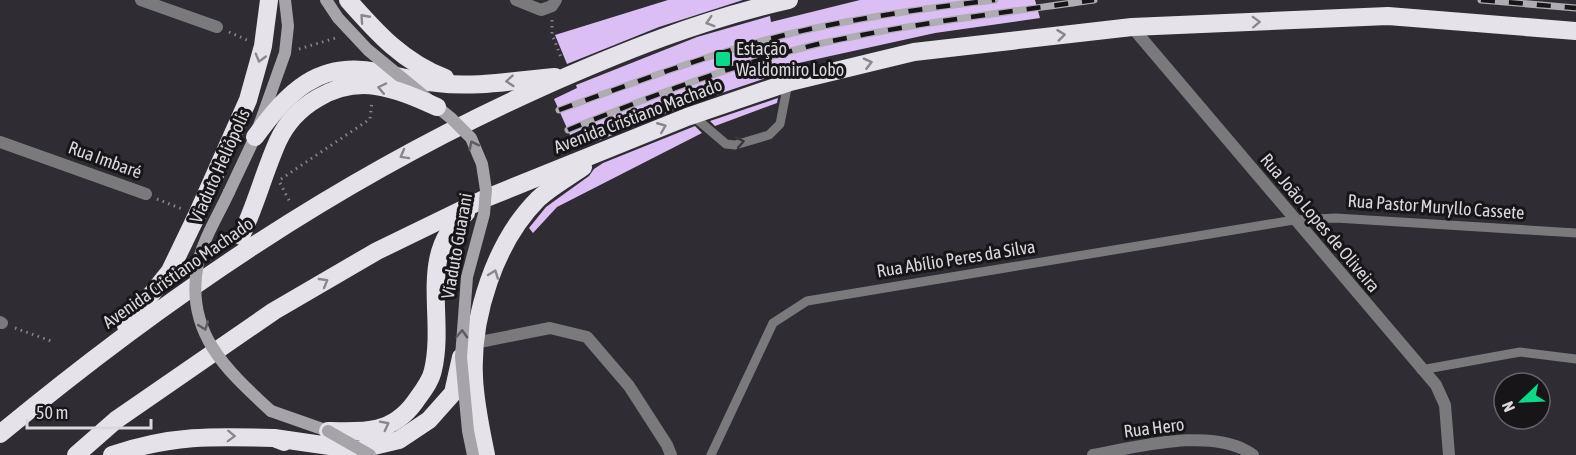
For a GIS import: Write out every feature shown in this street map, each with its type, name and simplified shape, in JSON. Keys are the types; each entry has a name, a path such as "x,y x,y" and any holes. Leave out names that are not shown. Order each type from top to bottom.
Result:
{"highway":[{"path":"111,345 170,271 198,215 248,100 263,46 269,0"},
{"path":"348,0 399,54 427,71 464,84"},
{"name":"Avenida Cristiano Machado","path":"0,434 111,345 224,264 314,206 455,127 569,75 659,38 789,0"},
{"name":"Avenida Cristiano Machado","path":"76,455 116,420 274,311 377,250 484,199 692,115 788,83 914,52 1132,27 1388,16 1576,31"},
{"path":"255,137 294,91 319,75 348,69 438,83 464,84 569,75"},
{"path":"224,264 256,205 279,140 305,104 347,88 374,86 406,94 436,107"},
{"path":"486,455 474,377 475,343 489,288 503,248 539,198 608,149"},
{"path":"328,430 374,431 409,410 422,392 433,371 436,343 436,265 442,241 454,223 484,199"},
{"path":"112,455 148,450 183,437 274,438 357,450 399,440 429,420 453,393 461,357"},
{"path":"274,438 317,455"}],"main road":[{"name":"Viaduto Heliópolis","path":"285,0 288,26 285,53 255,137 198,261 194,292 202,325 218,359 270,411 328,430 370,455"},
{"name":"Viaduto Guarani","path":"326,0 338,18 368,50 471,138 482,164 486,190 484,214 467,277 461,357 468,431 473,455"}],"street":[{"path":"141,0 217,27"},
{"path":"516,0 541,10 554,3"},
{"name":"Rua João Lopes de Oliveira","path":"1132,27 1436,386 1445,405 1449,455"},
{"name":"Rua Imbaré","path":"0,142 146,194"},
{"path":"475,343 550,328 587,337 629,387 667,445 671,455"},
{"name":"Rua Hero","path":"1093,455 1181,439 1241,446 1253,455"}],"lane":[{"path":"692,115 726,144 735,145 769,135 780,124 788,83"},
{"name":"Rua Pastor Muryllo Cassete","path":"1294,220 1336,218 1576,233"},
{"name":"Rua Abílio Peres da Silva","path":"711,455 773,323 807,301 1294,220"},
{"path":"1421,370 1520,352 1576,359"}],"path":[{"path":"554,3 552,34 569,75"},
{"name":"Rua Imbaré","path":"146,194 198,215"},
{"path":"1,323 51,341"}],"building":[{"path":"668,0 743,0 659,27 567,64 555,35"},
{"path":"860,0 1035,0 1040,18 935,33 785,66 787,71 683,106 595,142 589,126 570,135 554,99 577,88 576,85 697,37 770,16 771,22"},
{"path":"778,98 777,103 715,126 710,121"},
{"path":"695,126 702,133 557,207 533,233 529,228 546,207 603,163"}],"railway":[{"path":"559,110 746,45 810,29 879,16 995,0"},
{"path":"568,130 720,72 814,45 919,25 1094,0"},
{"path":"1481,0 1576,8"}],"place":[{"name":"Estação Waldomiro Lobo","path":"723,59"}]}
